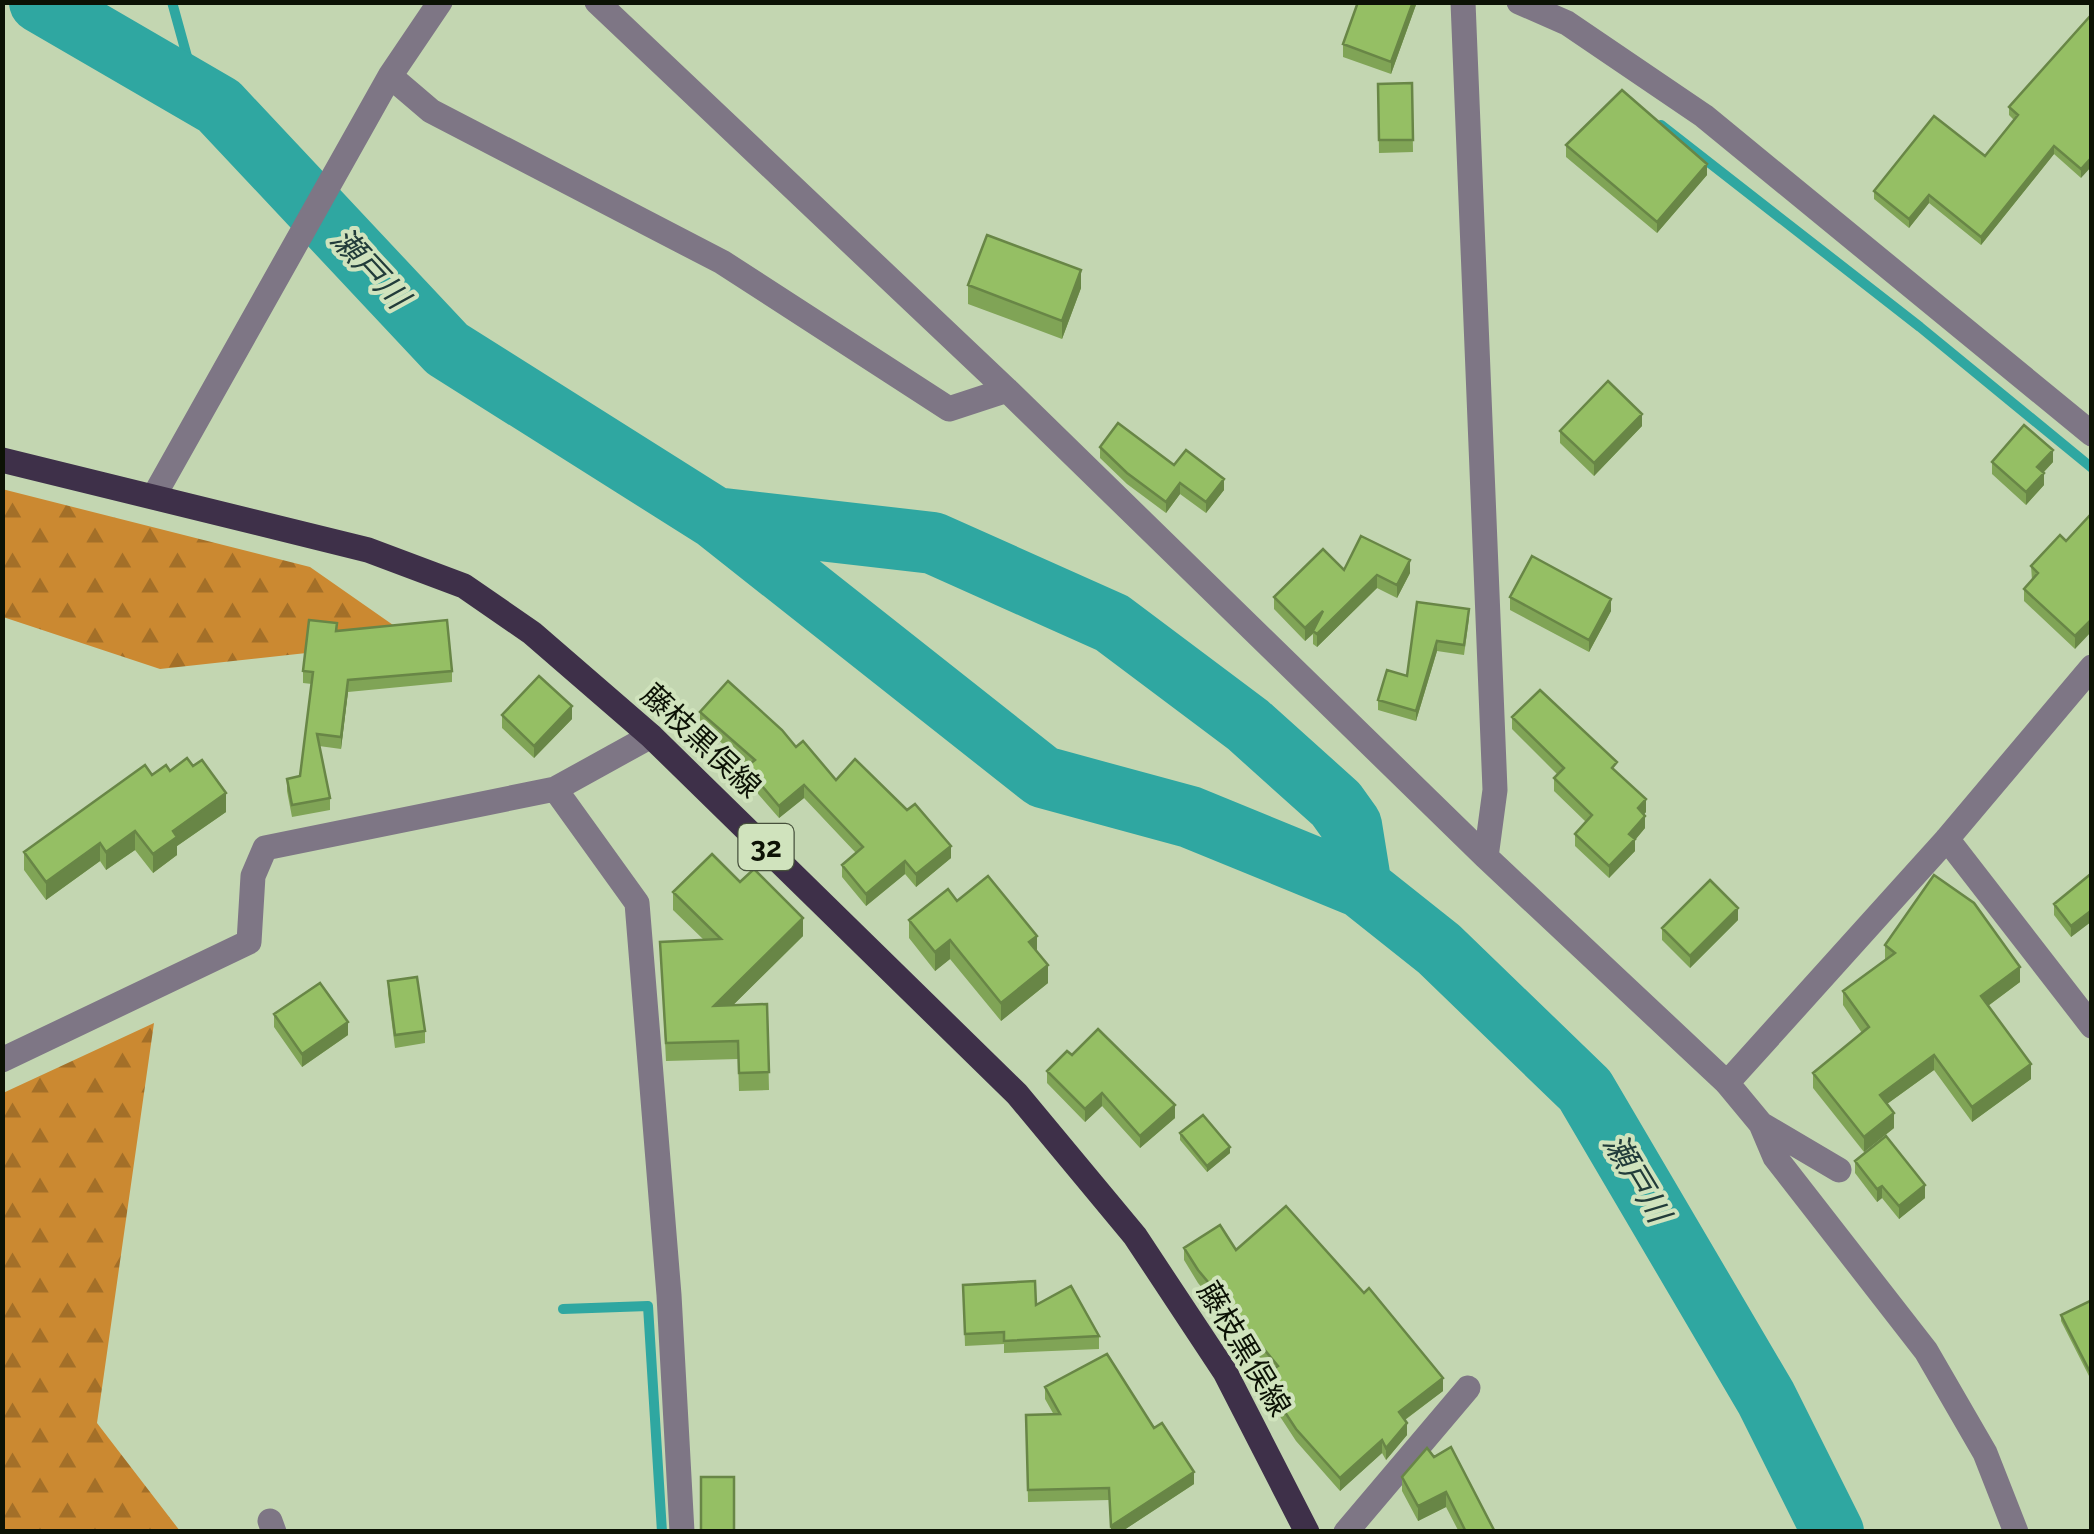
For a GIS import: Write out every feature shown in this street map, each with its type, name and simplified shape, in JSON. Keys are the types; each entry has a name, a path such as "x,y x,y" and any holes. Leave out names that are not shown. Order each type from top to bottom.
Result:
{"main road":[{"name":"藤枝黒俣線","path":"2,460 368,550 464,586 532,634 650,736 1017,1094 1135,1236 1225,1372 1306,1532"}],"street":[{"path":"154,496 390,76 440,2"},
{"path":"596,2 1007,390 1486,857 1727,1083 1761,1124 1775,1157 1926,1351 1984,1453 2016,1532"},
{"path":"1463,2 1494,790 1486,857"},
{"path":"1519,2 1566,24 1704,116 2092,434"},
{"path":"390,76 432,111 722,262 948,409 1007,390"},
{"path":"1727,1083 1947,839 2092,667"},
{"path":"2,1060 249,942 252,876 265,848 555,789 650,736"},
{"path":"555,789 637,903 669,1294 682,1532"},
{"path":"1947,839 2092,1026"},
{"path":"1761,1124 1839,1170"},
{"path":"1346,1532 1468,1388"}],"green space":[{"path":"2,489 310,567 416,641 160,669 3,617"},
{"path":"154,1023 97,1423 180,1531 3,1531 3,1093"}],"building":[{"path":"1358,2 1413,2 1391,62 1343,44"},
{"path":"2092,14 2092,157 2081,169 2054,146 1981,237 1929,195 1909,219 1874,191 1934,116 1985,156 2018,115 2009,107"},
{"path":"1412,83 1413,140 1379,140 1378,84"},
{"path":"1622,90 1707,164 1657,222 1566,145"},
{"path":"987,235 1081,270 1062,321 968,285"},
{"path":"1608,381 1642,414 1594,463 1560,431"},
{"path":"1118,423 1174,465 1186,450 1224,479 1206,502 1180,483 1166,502 1100,447"},
{"path":"2024,425 2053,450 2037,467 2044,473 2026,492 1992,462"},
{"path":"2092,513 2092,619 2075,636 2024,589 2038,573 2031,566 2060,535 2066,541"},
{"path":"1361,536 1410,560 1397,585 1377,575 1317,634 1313,631 1323,611 1305,628 1274,597 1323,549 1344,570"},
{"path":"1532,556 1611,599 1589,640 1510,597"},
{"path":"1417,602 1469,609 1464,645 1437,641 1416,711 1378,700 1387,670 1407,676"},
{"path":"309,620 337,623 336,631 447,620 452,671 348,680 341,737 317,734 330,798 292,805 287,779 300,776 313,672 303,671"},
{"path":"539,676 572,706 534,746 502,715"},
{"path":"728,681 796,747 803,741 836,780 855,759 907,810 915,804 951,846 916,874 905,861 866,894 842,865 863,847 804,785 779,806 746,767 755,760 700,712"},
{"path":"1540,690 1617,762 1612,768 1646,799 1638,808 1645,816 1629,834 1635,839 1609,866 1575,834 1592,815 1554,778 1564,768 1512,717"},
{"path":"187,758 193,766 202,760 226,793 173,831 177,837 153,854 135,831 106,852 100,843 46,882 24,852 145,765 152,775 166,765 170,771"},
{"path":"712,854 740,882 754,869 803,918 714,1006 767,1004 769,1072 739,1073 738,1041 666,1043 660,942 721,939 673,892"},
{"path":"2092,873 2092,910 2071,926 2054,904"},
{"path":"1934,875 1974,903 2020,967 1981,996 2031,1064 1972,1107 1934,1055 1880,1095 1894,1113 1864,1137 1813,1073 1869,1027 1843,991 1895,953 1885,945"},
{"path":"988,876 1037,936 1029,942 1048,965 1001,1003 950,940 935,952 909,920 948,889 957,901"},
{"path":"1710,880 1738,908 1690,956 1662,928"},
{"path":"417,977 425,1031 395,1035 388,981"},
{"path":"320,983 348,1022 302,1054 274,1014"},
{"path":"1098,1029 1175,1105 1140,1136 1102,1093 1085,1109 1047,1071 1067,1051 1072,1055"},
{"path":"1203,1115 1230,1147 1207,1166 1180,1133"},
{"path":"1886,1136 1925,1185 1899,1206 1882,1186 1877,1189 1855,1161"},
{"path":"1286,1206 1364,1293 1369,1288 1443,1378 1399,1412 1407,1423 1386,1448 1382,1440 1340,1478 1296,1429 1262,1377 1278,1366 1184,1248 1220,1225 1236,1250"},
{"path":"1035,1281 1036,1305 1071,1286 1099,1336 1004,1341 1004,1332 965,1334 963,1285"},
{"path":"2092,1300 2092,1368 2089,1370 2061,1315"},
{"path":"1107,1354 1154,1428 1162,1423 1194,1472 1111,1526 1109,1488 1028,1490 1026,1415 1060,1414 1045,1387"},
{"path":"1451,1447 1495,1532 1466,1532 1446,1492 1418,1506 1402,1477 1427,1448 1434,1457"},
{"path":"701,1477 734,1477 734,1532 701,1532"}],"waterway":[{"name":"瀬戸川","path":"40,2 219,106 447,349 715,518 1043,777 1190,817 1361,887 1439,949 1585,1090 1766,1398 1833,1532"},
{"path":"172,2 188,60 219,106"},
{"path":"1661,125 1920,327 2092,468"},
{"name":"瀬戸川","path":"715,518 933,543 1112,623 1248,725 1336,804 1351,825 1361,887"},
{"path":"563,1309 648,1306 662,1532"}]}
